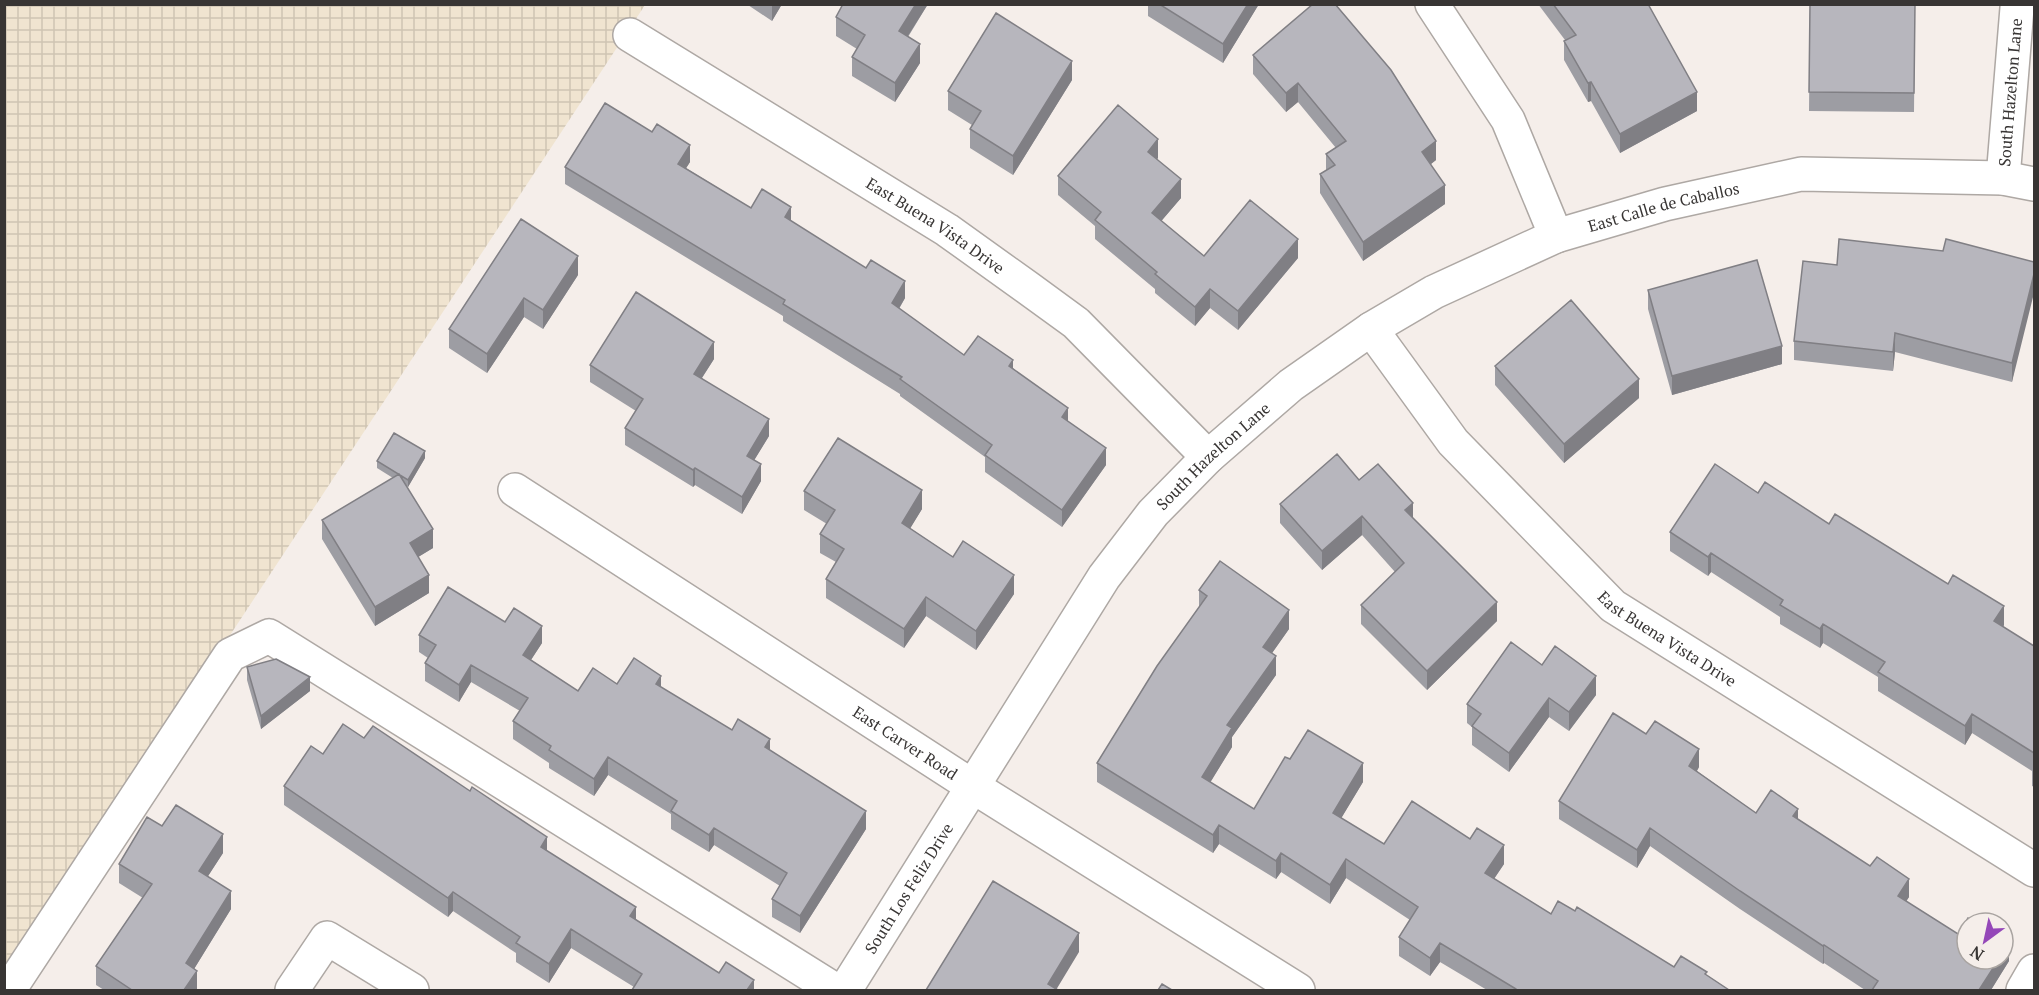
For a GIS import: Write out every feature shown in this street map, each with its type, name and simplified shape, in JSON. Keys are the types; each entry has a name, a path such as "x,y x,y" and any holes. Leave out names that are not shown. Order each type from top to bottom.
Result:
{"street":[{"path":"1432,4 1508,120 1556,236"},
{"name":"South Hazelton Lane","path":"2003,178 2017,8"},
{"name":"East Buena Vista Drive","path":"630,35 947,230 1076,323 1208,457"},
{"name":"East Calle de Caballos","path":"1556,236 1665,204 1801,174 2003,178 2034,183"},
{"name":"South Hazelton Lane","path":"972,786 1104,577 1154,513 1208,457 1291,385 1371,329 1434,292 1556,236"},
{"name":"East Buena Vista Drive","path":"1371,329 1453,442 1613,606 2034,870"},
{"name":"East Carver Road","path":"516,490 972,786 1298,990"},
{"path":"9,990 230,655 269,636 835,990"},
{"name":"South Los Feliz Drive","path":"844,990 972,786"},
{"path":"292,990 327,938 412,990"},
{"path":"2023,990 2034,971"}],"shaded area":[{"path":"5,5 645,5 5,977"}],"building":[{"path":"843,4 916,4 899,31 920,44 895,83 852,57 865,35 836,17"},
{"path":"1159,4 1248,4 1223,44"},
{"path":"1313,4 1335,4 1391,70 1436,141 1422,152 1445,185 1363,242 1320,174 1335,165 1326,154 1346,141 1298,83 1286,93 1253,55"},
{"path":"1553,4 1648,4 1697,92 1620,134 1591,82 1588,83 1564,41 1576,35"},
{"path":"1810,4 1915,4 1914,93 1809,92"},
{"path":"996,13 1072,61 1013,156 970,129 981,111 948,91"},
{"path":"605,103 652,132 657,124 690,145 678,164 751,208 762,189 791,207 785,217 866,268 871,260 905,281 892,303 964,355 978,336 1013,360 1009,366 1068,408 1062,417 1106,448 1062,510 985,455 992,445 900,379 902,377 783,304 785,300 565,167"},
{"path":"1118,105 1158,139 1148,152 1181,179 1152,213 1204,256 1250,200 1298,239 1238,311 1210,289 1195,307 1095,220 1101,212 1058,176"},
{"path":"521,219 578,256 543,310 524,298 487,354 449,329"},
{"path":"1839,239 1943,251 1946,239 2034,262 2034,274 2012,363 1895,333 1893,352 1794,341 1803,261 1837,265"},
{"path":"1757,260 1782,346 1672,376 1648,290"},
{"path":"636,292 714,342 694,374 769,419 747,456 761,464 742,497 625,428 643,399 590,365"},
{"path":"1571,300 1639,379 1564,444 1495,366"},
{"path":"394,433 425,451 408,480 377,461"},
{"path":"838,438 922,490 902,523 953,557 963,541 1014,575 976,631 926,597 904,629 826,579 844,549 820,534 835,510 804,491"},
{"path":"1337,454 1359,480 1378,464 1413,503 1405,510 1497,602 1427,671 1361,605 1404,563 1362,516 1322,551 1280,504"},
{"path":"1715,464 1758,493 1765,482 1829,524 1835,514 1948,584 1953,575 2004,606 1994,621 2034,646 2034,753 1972,714 1965,726 1878,672 1885,662 1823,624 1820,629 1780,605 1783,600 1711,553 1708,557 1670,532"},
{"path":"399,474 433,529 410,543 429,575 375,607 322,520"},
{"path":"1220,561 1289,610 1263,647 1276,656 1227,725 1232,728 1202,777 1254,809 1285,757 1290,759 1308,730 1363,763 1333,813 1384,844 1412,801 1470,839 1477,828 1504,845 1485,873 1551,914 1558,901 1575,911 1577,907 1674,967 1681,956 1707,972 1705,974 1729,990 1516,990 1440,943 1430,958 1399,937 1418,907 1346,859 1330,885 1281,853 1276,861 1219,825 1213,835 1097,763 1157,666 1207,596 1199,590"},
{"path":"448,587 505,622 514,608 542,626 523,655 578,691 593,668 617,684 634,658 661,676 656,684 732,730 738,719 770,739 765,747 866,811 800,916 772,899 787,873 714,828 709,835 671,811 677,801 608,757 594,779 549,750 551,746 513,721 528,698 471,665 459,685 425,663 436,645 419,635"},
{"path":"1511,642 1542,665 1555,646 1596,676 1569,712 1549,698 1509,753 1472,726 1481,714 1467,704"},
{"path":"276,659 310,677 261,716 247,667"},
{"path":"1613,713 1646,734 1655,721 1699,749 1689,766 1756,813 1771,790 1798,809 1793,816 1870,866 1877,857 1909,879 1898,896 1955,932 1955,971 1991,971 1979,990 1872,990 1878,981 1740,891 1650,828 1637,850 1559,801"},
{"path":"343,724 364,738 373,726 470,791 472,787 547,837 541,847 636,907 630,916 719,973 726,962 754,980 747,990 632,990 642,974 571,929 549,964 516,943 520,937 453,892 448,898 284,786 311,746 323,754"},
{"path":"176,805 223,834 199,871 231,891 186,963 197,971 184,990 132,990 96,966 152,884 119,864 147,817 162,826"},
{"path":"993,881 1079,933 1048,984 1058,990 926,990"},
{"path":"1162,984 1172,990 1158,990"}]}
